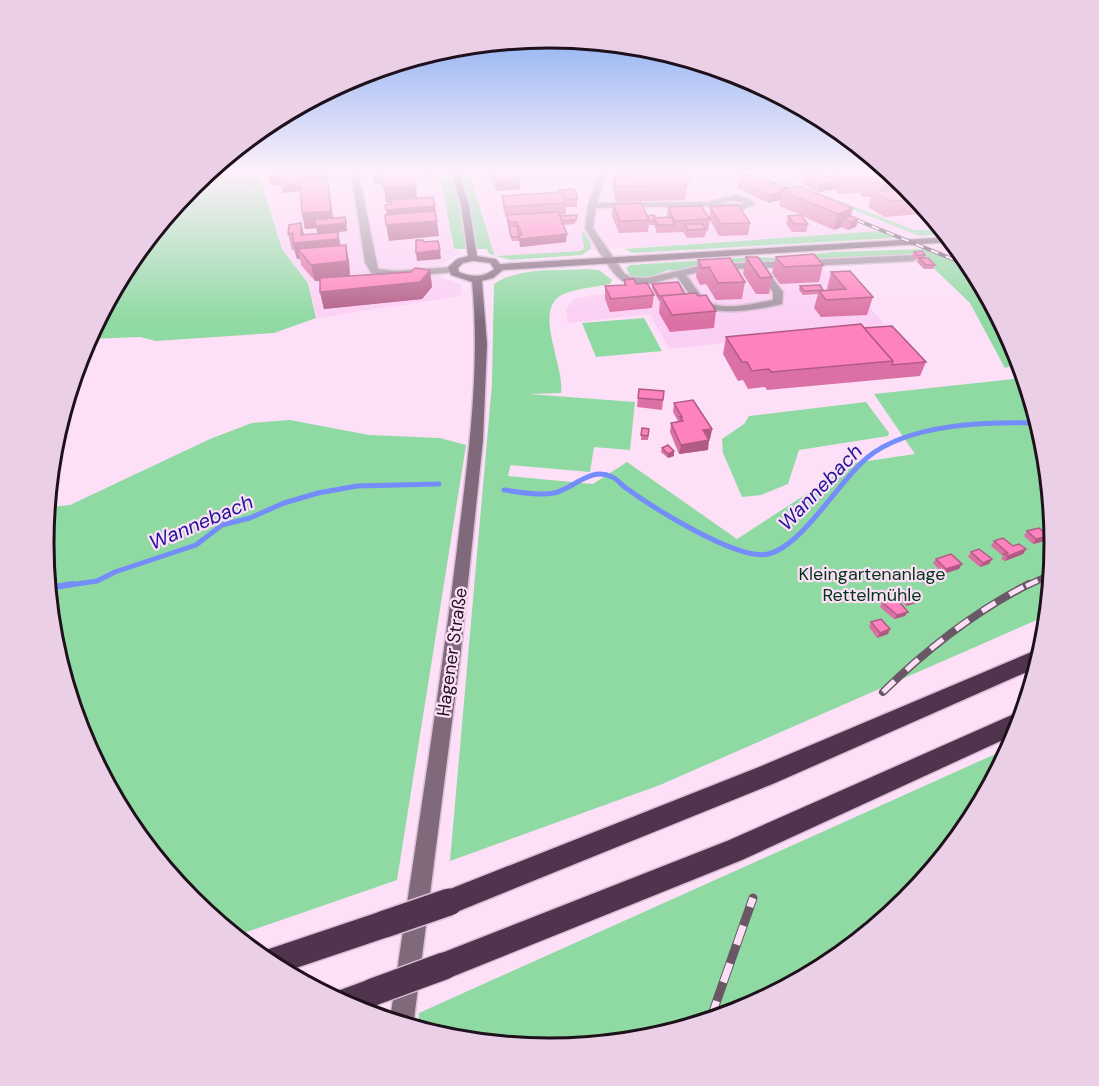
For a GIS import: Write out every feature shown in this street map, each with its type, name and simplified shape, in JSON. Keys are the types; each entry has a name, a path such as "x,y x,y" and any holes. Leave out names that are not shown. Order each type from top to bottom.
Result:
{"highway":[{"path":"281,959 449,902 767,775 1030,661"},
{"path":"356,998 444,966 732,851 1009,726"}],"main road":[{"path":"468,222 473,258"},
{"path":"499,267 498,271 492,275 477,279 458,276 453,270 460,261 473,258 487,259 499,267 941,241"},
{"name":"Hagener Straße","path":"403,1016 451,661 473,475 482,350 477,279"}],"street":[{"path":"363,222 370,262 374,271 397,274 453,270"},
{"path":"589,222 588,227 609,260 628,280 646,282 703,268 913,258"},
{"path":"680,274 691,285 696,296 708,306 745,306 778,302 778,292 758,265"}],"shaded area":[{"path":"274,222 448,222 453,249 461,253 442,264 439,275 405,277 438,276 460,284 462,296 317,318 309,283 283,249"},
{"path":"485,222 884,222 920,236 895,238 880,231 500,256 494,254"},
{"path":"893,222 926,222 932,230 915,230"},
{"path":"945,246 957,263 923,249"},
{"path":"806,265 843,276 885,325 669,349 650,314 568,323 566,310 573,299 646,286 701,271"}],"green space":[{"path":"173,222 274,222 282,249 308,283 316,318 274,333 156,341 140,337 99,339 121,295 138,268"},
{"path":"449,222 484,222 496,256 489,254 487,249 454,249"},
{"path":"884,222 893,222 915,230 932,230 936,235 920,236"},
{"path":"880,231 895,238 633,253 624,249"},
{"path":"584,232 591,249 582,255 511,260 496,256 581,251 584,248 582,233"},
{"path":"923,249 957,263 993,324 1011,366 1005,368 970,303 920,255 699,266 668,270 648,278 631,277 626,268 630,265 753,257 780,258 833,252"},
{"name":"Kleingartenanlage Rettelmühle","path":"587,269 599,270 612,280 610,284 564,294 555,301 550,311 550,324 559,368 561,393 528,394 635,402 630,450 594,447 590,472 510,465 508,476 593,484 627,462 737,539 854,463 915,454 874,394 1016,378 1028,415 1040,478 1044,543 1038,619 660,785 450,861 492,384 494,284 504,279 527,272"},
{"path":"644,318 662,351 596,357 582,323"},
{"path":"866,402 889,433 888,436 799,450 788,484 761,495 742,497 723,453 722,439 744,424 749,416"},
{"path":"290,420 369,435 440,438 466,445 397,880 244,933 199,893 177,869 138,818 106,762 92,732 71,671 59,608 54,543 56,506 70,505 210,439 252,423"},
{"path":"997,753 961,818 922,869 900,893 851,936 825,955 768,987 709,1012 678,1021 614,1034 582,1037 517,1037 485,1034 419,1020 419,1013"}],"building":[{"path":"315,222 346,223 316,226"},
{"path":"386,222 428,222 386,225"},
{"path":"509,222 562,222 567,234 520,239 519,235 522,235 517,222"},
{"path":"656,222 673,222 675,225 658,225"},
{"path":"719,222 750,223 721,224"},
{"path":"792,222 806,222 808,224 794,224"},
{"path":"301,223 301,235 338,232 338,239 293,243 293,233 288,234 289,225"},
{"path":"684,224 702,224 706,229 688,230"},
{"path":"509,226 517,226 519,237 511,237"},
{"path":"416,240 438,241 440,250 416,253"},
{"path":"346,245 347,261 311,265 298,249"},
{"path":"922,251 925,255 917,255 914,252"},
{"path":"814,254 823,265 784,267 776,257"},
{"path":"746,257 758,257 772,277 760,278"},
{"path":"730,258 745,282 718,283 709,267 702,268 698,260"},
{"path":"919,258 928,258 935,265 926,265"},
{"path":"415,268 430,270 420,282 320,292 320,278 411,272"},
{"path":"850,271 873,297 826,300 819,291 846,289 831,272"},
{"path":"634,279 636,284 647,283 654,295 611,299 605,286 626,285 624,280"},
{"path":"678,282 685,294 659,296 652,284"},
{"path":"820,285 823,290 804,291 800,286"},
{"path":"696,293 698,296 706,295 716,311 672,315 661,296"},
{"path":"861,324 893,361 771,372 769,369 752,371 747,362 742,362 726,337"},
{"path":"892,326 926,362 892,365 893,361 864,328"},
{"path":"639,389 664,391 663,400 638,398"},
{"path":"693,400 712,429 703,430 709,440 681,445 671,423 683,421 674,403"},
{"path":"642,428 649,429 648,436 641,435"},
{"path":"668,445 674,451 668,454 662,448"},
{"path":"1039,528 1044,532 1044,537 1036,539 1027,531"},
{"path":"1003,538 1013,546 1019,544 1026,549 1008,556 1004,554 1008,553 994,541"},
{"path":"979,549 992,559 983,563 971,552"},
{"path":"951,554 962,564 946,569 936,559"},
{"path":"933,569 939,575 938,577 927,580 921,572"},
{"path":"910,589 918,598 909,601 900,592"},
{"path":"896,598 908,612 897,615 882,602"},
{"path":"881,619 890,629 880,633 871,622"}],"waterway":[{"name":"Wannebach","path":"504,490 548,494 561,491 589,476 604,474 614,478 638,497 695,531 736,549 754,554 768,554 794,539 808,526 857,467 885,446 905,437 950,427 973,424 1030,423"},
{"name":"Wannebach","path":"62,586 97,581 115,572 196,545 222,525 250,518 284,503 318,493 357,486 439,484"},
{"name":"Wannebach","path":"57,587 73,584"}],"railway":[{"path":"861,222 955,260"},
{"path":"1026,586 1043,578"},
{"path":"883,692 952,632 1029,584"},
{"path":"713,1010 753,898"}]}
